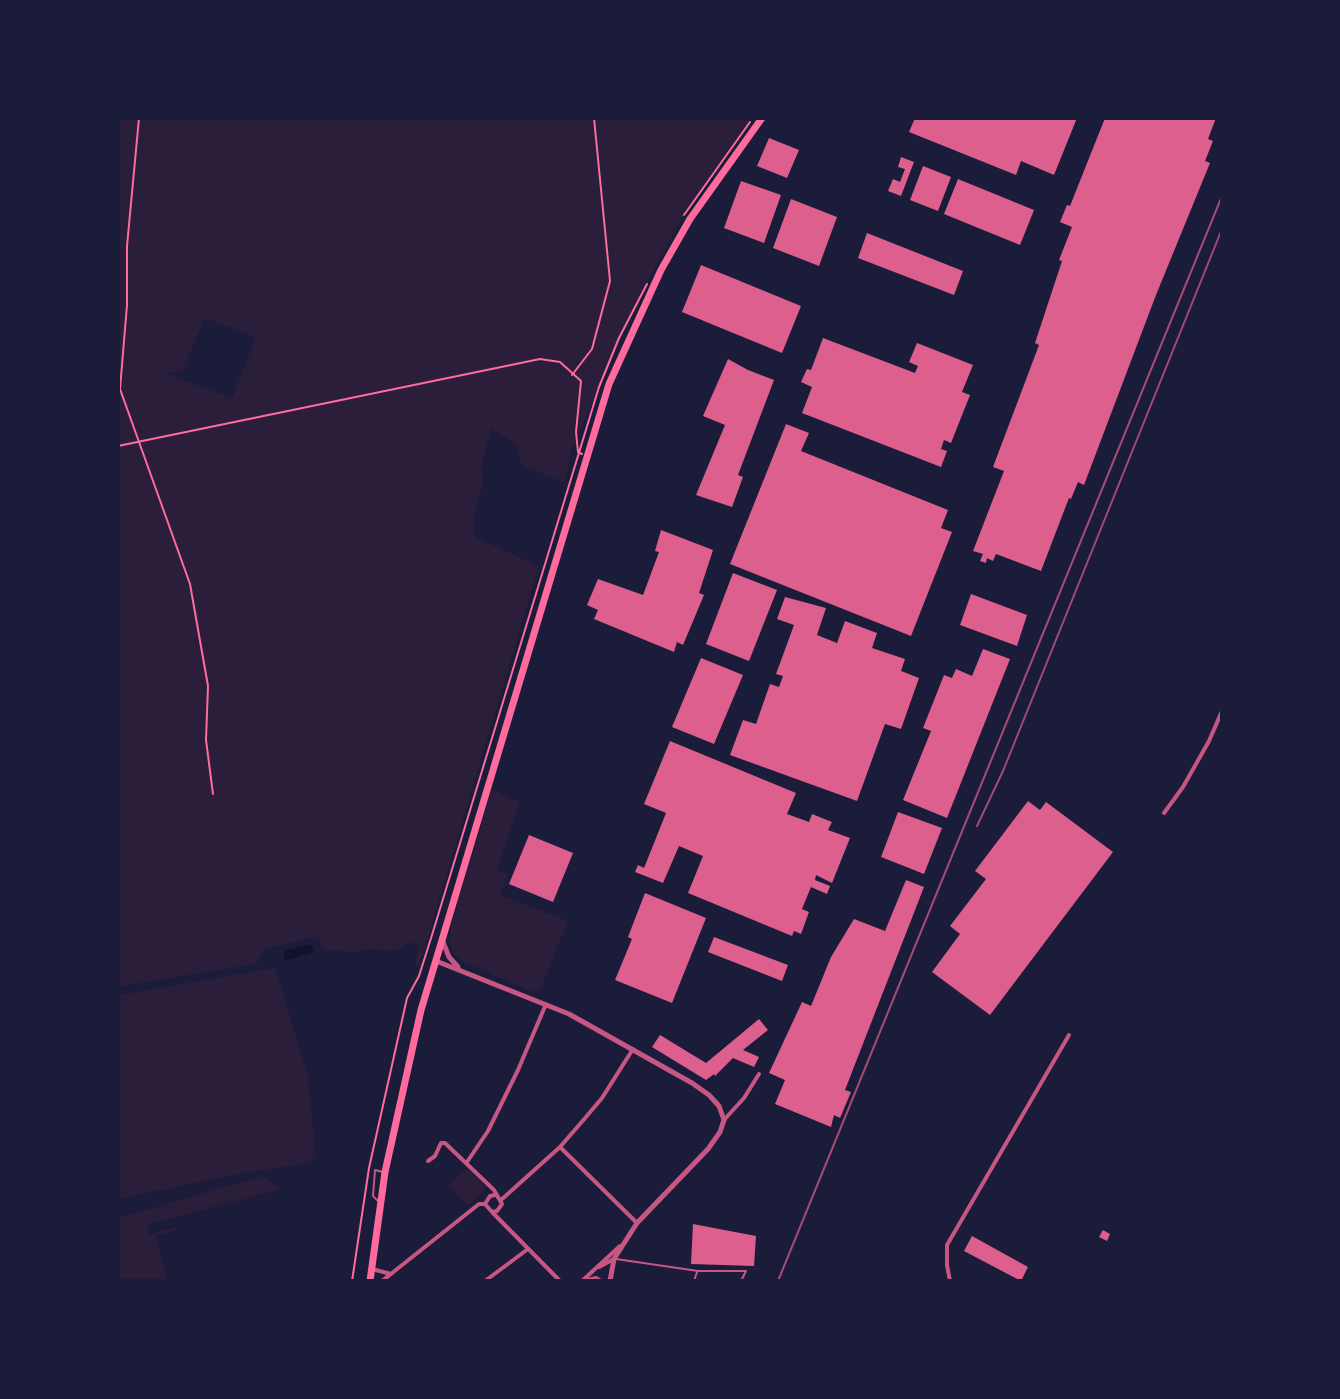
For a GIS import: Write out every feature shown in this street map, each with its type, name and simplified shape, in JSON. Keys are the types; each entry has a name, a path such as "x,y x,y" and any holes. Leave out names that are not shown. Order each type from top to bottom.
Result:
{"main road":[{"path":"370,1281 385,1172 407,1063 442,937 619,358 661,270 690,219 762,118"}],"street":[{"path":"1164,813 1209,741 1222,711"},
{"path":"442,937 449,957 462,971"},
{"path":"435,961 546,1004 633,1049 709,1095 719,1106 724,1120"},
{"path":"467,1162 488,1131 508,1092 546,1004"},
{"path":"950,1281 947,1245 1069,1035"},
{"path":"492,1212 500,1208 501,1200 560,1147 602,1098 633,1049"},
{"path":"614,1259 582,1281 620,1246 637,1223 708,1149 724,1120 744,1098 759,1074"},
{"path":"428,1161 435,1156 441,1143 445,1143 501,1200"},
{"path":"560,1147 637,1223"},
{"path":"485,1204 490,1196 495,1195"},
{"path":"382,1281 479,1204 485,1204 560,1281"},
{"path":"610,1281 620,1246"},
{"path":"485,1281 528,1249"},
{"path":"372,1269 391,1274"},
{"path":"584,1281 596,1278 601,1281"}],"lane":[{"path":"381,1203 373,1196 375,1170 385,1172"},
{"path":"614,1259 698,1271 746,1271 741,1281"},
{"path":"694,1281 698,1271"}],"path":[{"path":"139,118 127,246 127,305 120,389 190,584 208,686 206,740 213,794"},
{"path":"572,375 592,349 610,281 594,118"},
{"path":"118,446 540,359 560,362 581,381 576,432 578,452 587,456"},
{"path":"352,1281 369,1168"}],"shaded area":[{"path":"118,118 753,118 685,212 637,302 571,451 565,483 522,465 514,442 491,429 482,465 484,481 475,510 473,532 479,539 539,566 418,970 415,963 419,943 410,943 395,951 324,950 318,936 265,949 256,964 118,987","holes":["205,318 256,337 232,398 165,373 182,371"]},
{"path":"492,790 520,802 496,870 507,874 500,895 568,921 541,988 532,992 461,961 452,951 449,941 451,925"},
{"path":"308,945 314,947 313,953 284,958 284,951"},
{"path":"275,968 308,1075 315,1151 310,1163 243,1173 118,1199 118,995"},
{"path":"467,1168 487,1188 468,1206 448,1186"},
{"path":"262,1176 283,1189 147,1224 149,1235 175,1227 176,1230 156,1236 167,1281 118,1281 119,1218"}],"building":[{"path":"915,118 1077,118 1054,175 1021,161 1016,175 909,132"},
{"path":"1105,118 1216,118 1208,139 1213,141 1205,161 1210,163 1084,485 1078,482 1069,498 1041,571 996,554 993,561 987,558 986,563 980,561 983,554 973,551 1004,471 993,467 1039,345 1035,343 1072,227 1060,222 1067,205 1070,206"},
{"path":"769,138 799,150 787,178 757,166"},
{"path":"901,157 914,162 901,196 888,191 893,179 900,182 905,169 898,167"},
{"path":"923,166 951,177 938,211 910,200"},
{"path":"958,179 1034,210 1020,245 944,214"},
{"path":"741,181 781,195 764,243 724,228"},
{"path":"791,199 837,217 819,266 773,248"},
{"path":"867,233 963,271 954,295 858,258"},
{"path":"701,265 801,306 782,353 682,312"},
{"path":"823,338 915,373 918,366 909,362 917,343 973,365 962,392 970,395 951,443 944,440 941,449 947,451 941,467 802,413 812,387 801,382 807,369 811,370"},
{"path":"728,359 774,380 738,475 743,477 732,507 696,495 725,425 703,416"},
{"path":"786,424 809,433 801,451 948,510 941,528 952,532 911,636 730,564"},
{"path":"661,530 713,550 699,593 704,595 683,645 677,642 674,652 594,619 598,610 587,605 598,579 643,595 659,552 655,551"},
{"path":"733,573 777,590 749,661 706,644"},
{"path":"971,594 1027,615 1017,646 960,625"},
{"path":"785,597 826,608 817,635 837,643 845,621 877,633 872,648 905,659 901,671 919,678 901,729 885,724 857,801 730,755 743,720 756,724 770,684 779,687 783,676 776,674 794,625 777,619"},
{"path":"983,649 1010,659 947,818 903,800 931,731 923,728 944,675 952,678 956,669 972,676"},
{"path":"701,658 743,675 714,744 672,727"},
{"path":"670,741 796,793 787,814 809,822 812,814 832,822 828,830 850,838 832,883 816,875 815,880 830,886 827,894 811,887 802,909 809,912 801,934 794,931 792,936 688,893 703,856 679,846 663,883 635,872 638,865 644,868 666,813 644,804"},
{"path":"1028,801 1040,810 1046,802 1113,852 990,1015 932,972 960,934 950,926 986,879 975,871"},
{"path":"898,812 942,828 924,874 881,857"},
{"path":"529,835 573,853 553,902 509,884"},
{"path":"906,880 924,887 845,1090 851,1092 840,1118 834,1115 831,1127 775,1104 785,1080 769,1073 802,1002 811,1006 831,957 854,919 885,931"},
{"path":"645,893 706,918 672,1003 615,980 632,939 628,937"},
{"path":"714,937 788,965 782,981 708,952"},
{"path":"759,1019 768,1030 743,1050 759,1057 754,1067 733,1058 715,1076 706,1080 652,1047 660,1035 706,1063"},
{"path":"693,1224 756,1236 754,1266 691,1264"},
{"path":"1103,1230 1110,1234 1107,1241 1099,1237"},
{"path":"972,1236 1028,1267 1021,1281 964,1251"}],"railway":[{"path":"778,1281 1222,196"},
{"path":"977,826 1003,771 1222,229"}]}
